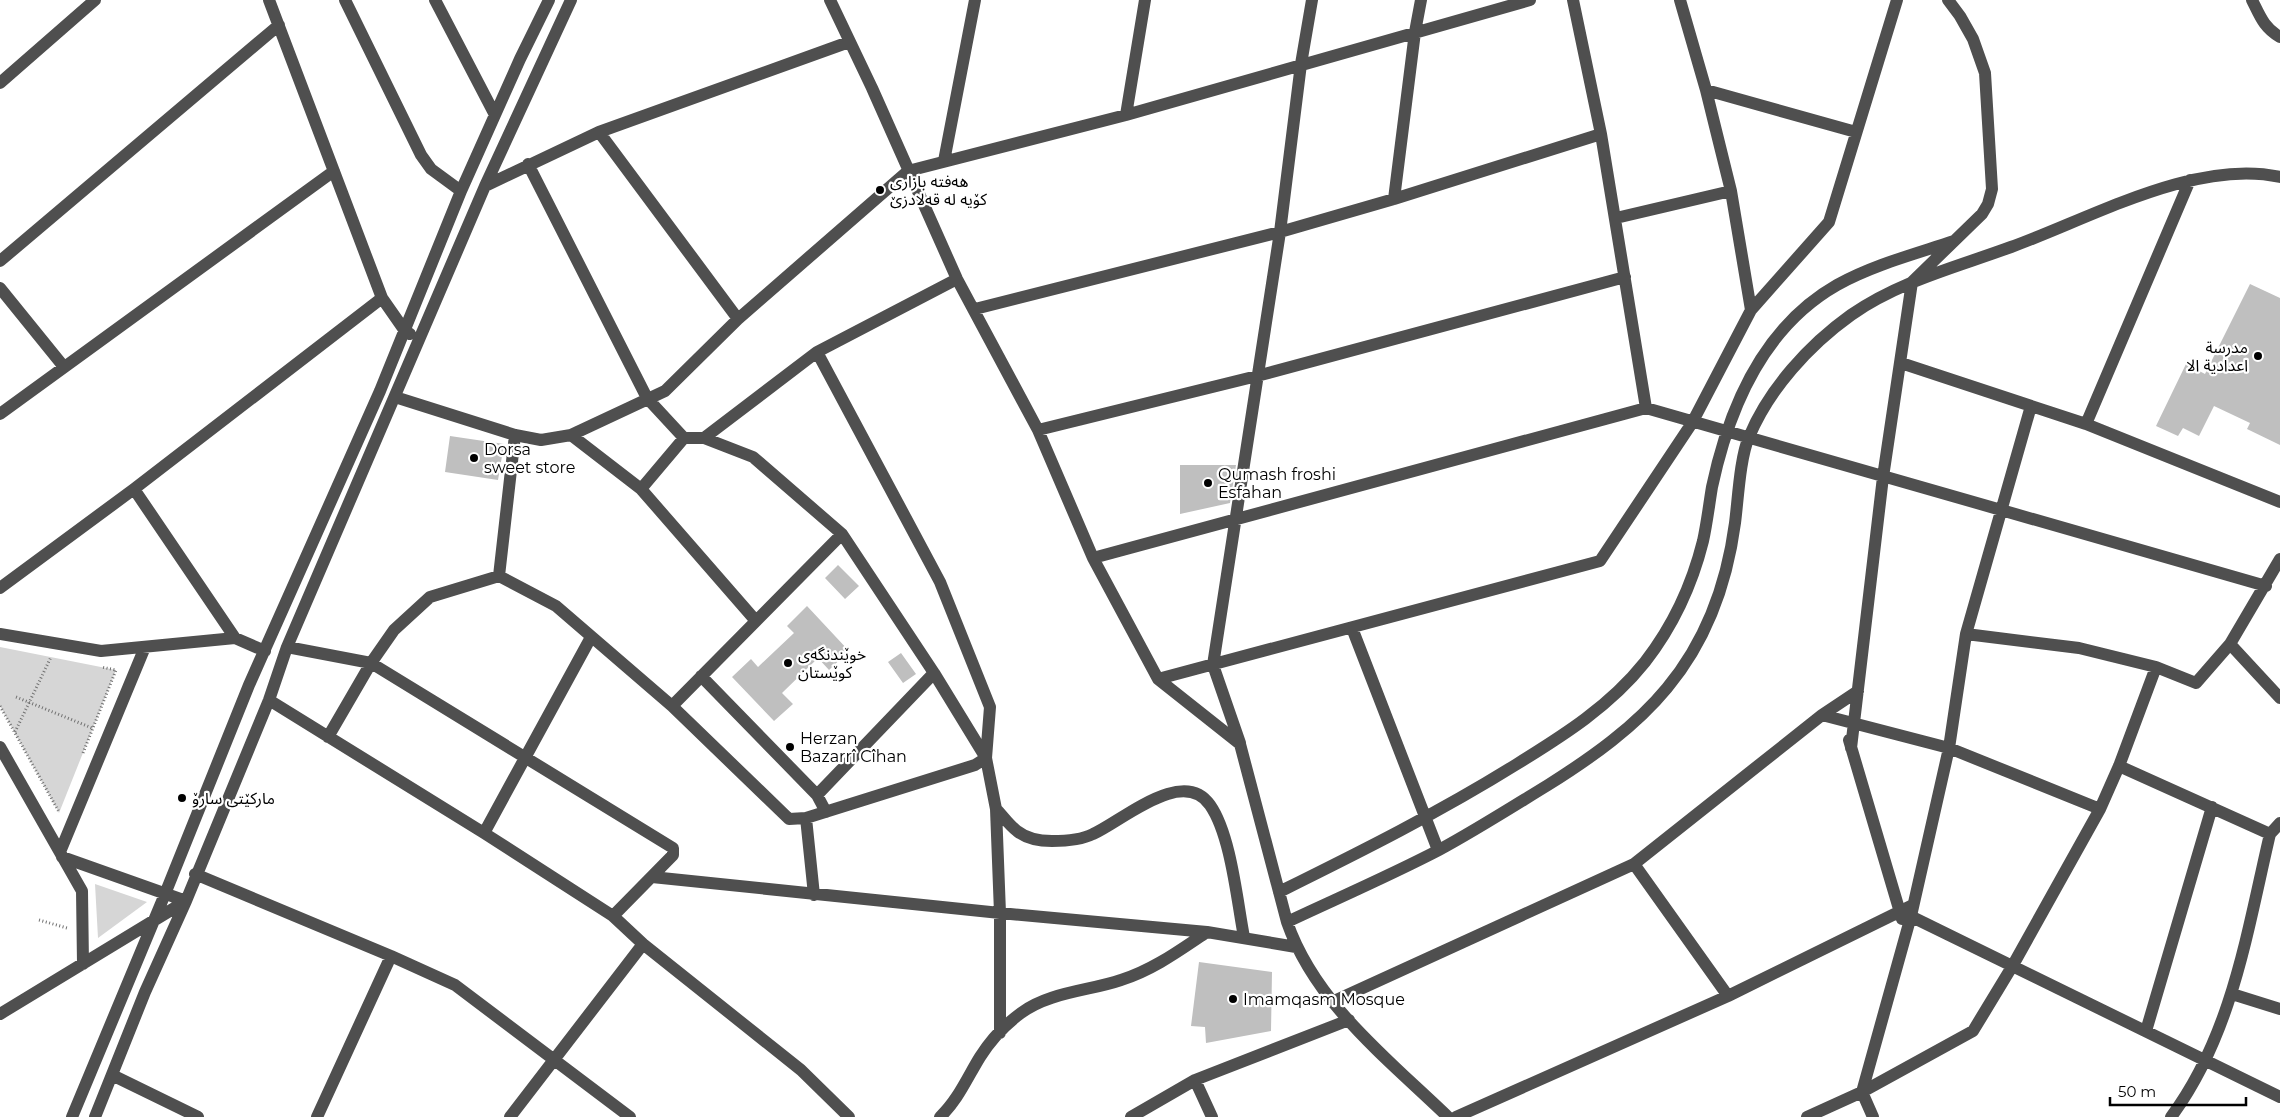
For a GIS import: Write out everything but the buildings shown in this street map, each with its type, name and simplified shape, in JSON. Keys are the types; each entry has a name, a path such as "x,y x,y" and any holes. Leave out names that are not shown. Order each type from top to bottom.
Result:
{"street":[{"path":"0,83 95,0"},
{"path":"269,0 382,298 405,331 420,337"},
{"path":"345,0 420,155 431,169 461,191"},
{"path":"435,0 495,115"},
{"path":"72,1117 165,894 249,685 405,331 461,191 550,0"},
{"path":"95,1117 145,992 186,901 195,874 269,700 287,647 485,186 571,0"},
{"path":"830,0 958,279 1038,430 1093,558 1158,679 1240,744"},
{"path":"944,161 975,0"},
{"path":"1126,115 1145,0"},
{"path":"1312,0 1301,64 1280,232 1214,665 1240,744 1287,922 1296,946 1313,977 1332,1002 1448,1117"},
{"path":"1394,199 1415,32 1421,0"},
{"path":"395,397 515,435 542,440 572,436 647,398 665,391 738,319 908,171 1126,115 1530,0"},
{"path":"1573,0 1601,134 1646,408"},
{"path":"1680,0 1706,90 1731,191 1751,310"},
{"path":"1158,679 1600,561 1692,423 1751,310 1829,222 1897,0"},
{"path":"1848,721 1858,691 1883,477 1912,282 1982,214 1988,204 1992,189 1985,73 1972,39 1960,16 1948,0"},
{"path":"2252,0 2263,23 2280,37"},
{"path":"0,261 279,25"},
{"path":"485,186 599,132 849,42"},
{"path":"1706,90 1856,132"},
{"path":"599,132 738,319"},
{"path":"975,309 1280,232 1394,199 1601,134"},
{"path":"528,164 647,398 684,438 704,438 753,457 842,534 934,673 986,758"},
{"path":"0,414 334,171"},
{"path":"1287,922 1438,850 1532,795 1576,767 1610,742 1665,691 1685,666 1708,626 1727,572 1748,438 1780,382 1805,354 1830,331 1854,313 1912,282 2010,248 2112,207 2190,180 2240,173 2266,174 2280,177"},
{"path":"2086,424 2190,180"},
{"path":"1616,218 1731,191"},
{"path":"1279,892 1426,819 1566,734 1598,710 1644,663 1676,614 1689,586 1703,541 1712,488 1726,432 1753,370 1786,324 1820,295 1855,276 1954,241"},
{"path":"1038,430 1257,376 1625,277"},
{"path":"704,438 817,352 958,279"},
{"path":"0,288 64,367"},
{"path":"0,588 134,489 382,298"},
{"path":"817,352 940,582 990,707 986,758 996,808 1000,913 1000,1033"},
{"path":"1901,362 2086,424 2280,502"},
{"path":"1873,1117 1862,1092 1906,933 1908,911 1949,748 1966,634 2031,406"},
{"path":"1093,558 1646,408 1692,423 2266,586"},
{"path":"499,576 515,435"},
{"path":"572,436 641,489 756,621"},
{"path":"641,489 684,438"},
{"path":"134,489 235,638"},
{"path":"672,706 842,534"},
{"path":"1966,634 2079,648 2156,667 2196,683 2230,644 2266,586 2280,559"},
{"path":"328,737 371,663 394,630 430,597 499,576 556,606 672,706 789,819 806,818 826,812 974,765 986,758"},
{"path":"1352,628 1438,850"},
{"path":"0,634 101,652 235,638 265,651"},
{"path":"484,833 592,637"},
{"path":"2230,644 2280,698"},
{"path":"61,854 145,647"},
{"path":"287,647 371,663 673,848 674,856 613,916"},
{"path":"1806,1117 1862,1092 1973,1031 2013,965 2100,808 2119,766 2156,667"},
{"path":"817,795 934,673"},
{"path":"701,676 817,795 826,812"},
{"path":"1332,1002 1634,864 1822,715 1858,691"},
{"path":"269,700 484,833 613,916 643,944 800,1070 849,1117"},
{"path":"1838,704 1848,721 1851,748 1908,911 2280,1097"},
{"path":"1822,715 1949,748 2100,808"},
{"path":"0,747 82,891 83,964"},
{"path":"2119,766 2212,806 2270,834"},
{"path":"996,808 1010,825 1025,837 1035,840 1060,841 1091,835 1162,795 1184,791 1199,794 1214,812 1223,834 1244,937"},
{"path":"2146,1031 2212,806"},
{"path":"806,818 814,895"},
{"path":"2171,1117 2206,1061 2232,994 2270,834 2280,823"},
{"path":"61,854 186,901"},
{"path":"1634,864 1728,996"},
{"path":"195,874 391,956 454,985 630,1117"},
{"path":"652,877 814,895 1207,932 1296,946"},
{"path":"0,1014 186,901"},
{"path":"1456,1117 1728,996 1908,911"},
{"path":"940,1117 957,1097 980,1056 1012,1020 1036,1004 1140,973 1161,963 1207,932"},
{"path":"510,1117 643,944"},
{"path":"318,1117 391,956"},
{"path":"2232,994 2280,1009"},
{"path":"1131,1117 1195,1080 1349,1020"},
{"path":"112,1076 198,1117"},
{"path":"1195,1080 1212,1117"}],"path":[{"path":"43,655 60,659"},
{"path":"14,732 51,657"},
{"path":"79,762 116,670 97,666"},
{"path":"16,697 92,728"},
{"path":"0,706 59,813 62,804"},
{"path":"39,920 82,932"}],"shaded area":[{"path":"0,647 116,670 59,813 0,706"},
{"path":"95,884 147,902 98,938"}],"place":[{"name":"هەفتە بازاری کۆیە لە قەلادزێ","path":"880,190"},
{"name":"مدرسة اعدادية الا","path":"2258,356"},
{"name":"Dorsa sweet store","path":"474,458"},
{"name":"Qumash froshi Esfahan","path":"1208,483"},
{"name":"خوێندنگەی کوێستان","path":"788,663"},
{"name":"Herzan Bazarrî Cîhan","path":"790,747"},
{"name":"مارکێتی سارۆ","path":"182,798"},
{"name":"Imamqasm Mosque","path":"1233,999"}]}
